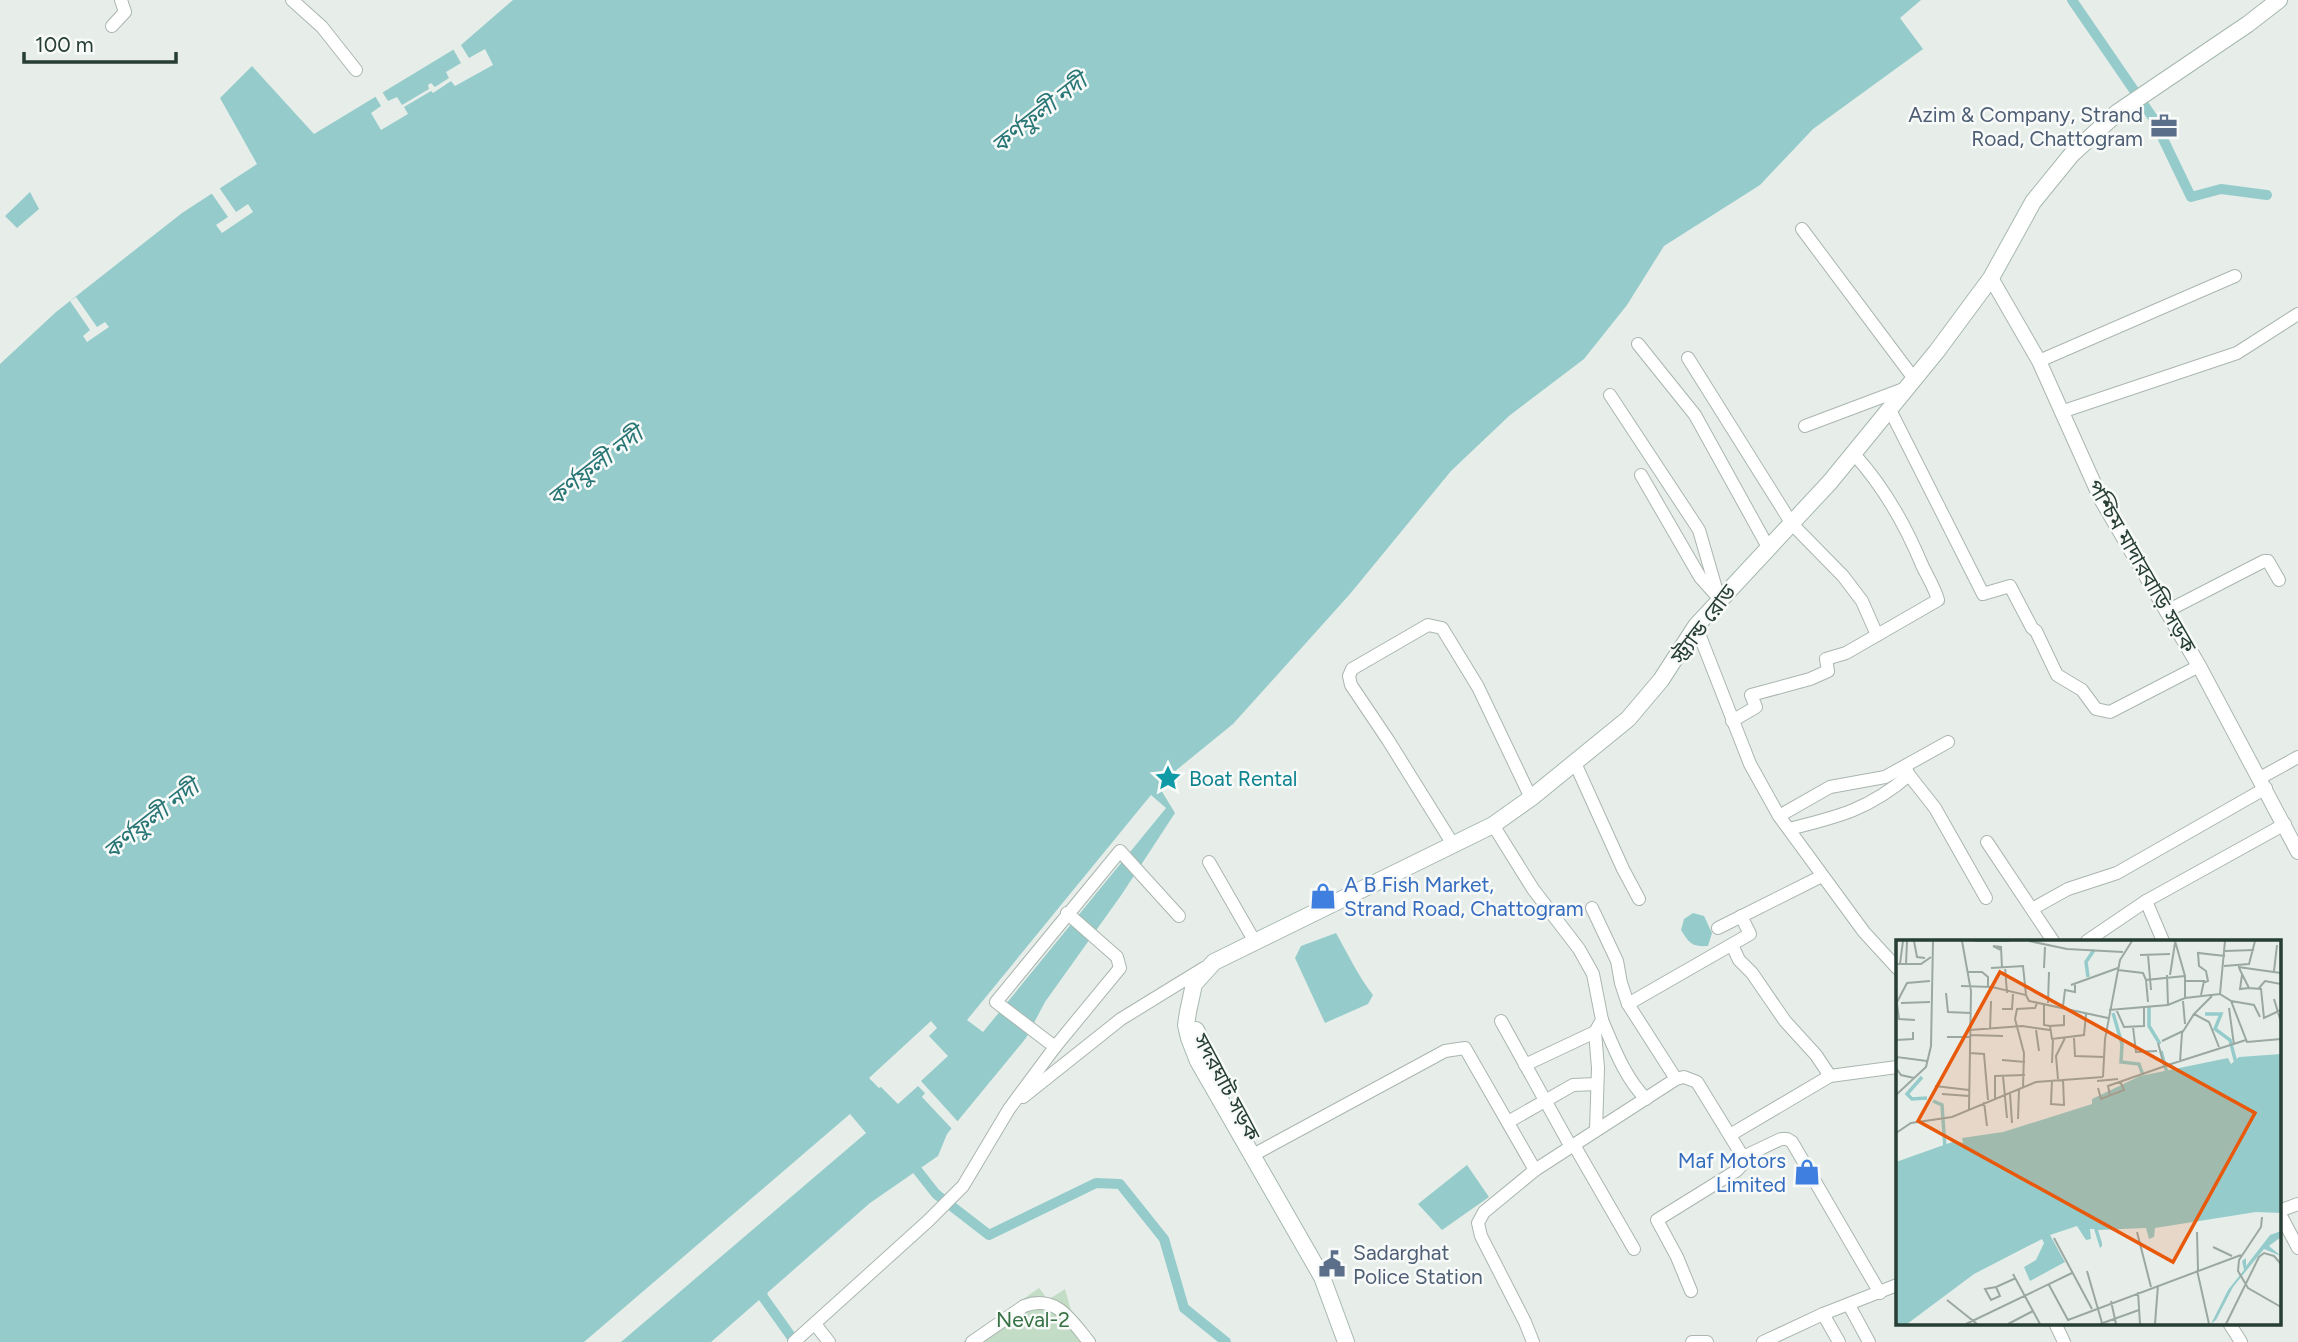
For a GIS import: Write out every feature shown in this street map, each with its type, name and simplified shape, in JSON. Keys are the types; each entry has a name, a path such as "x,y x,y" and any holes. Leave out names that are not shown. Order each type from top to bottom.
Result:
{"main road":[{"name":"স্ট্র্যান্ড রোড","path":"1188,1012 1194,984 1214,962 1493,825 1531,798 1628,719 1661,680 1696,626 1792,524 1912,383 1992,278 2033,202 2072,155 2118,112 2279,0"},
{"name":"সদরঘাট সড়ক","path":"1188,1012 1186,1025 1198,1061 1328,1272 1356,1342"},
{"name":"সদরঘাট সড়ক","path":"1257,1153 1322,1277 1346,1342"}],"street":[{"path":"112,26 125,12 121,0"},
{"path":"292,0 322,27 356,70"},
{"path":"1802,229 1912,383 1805,426"},
{"path":"2039,361 2235,276"},
{"name":"পশ্চিম মাদারবাড়ি সড়ক","path":"1992,278 2039,361 2101,499 2199,666 2298,852"},
{"path":"2061,412 2237,353 2298,314"},
{"path":"1638,344 1695,415 1768,547"},
{"path":"1688,358 1792,524 1849,584 1862,601 1877,635"},
{"path":"1610,395 1699,530 1719,599"},
{"path":"1890,410 1983,594 2011,586 2057,675 2082,690 2096,709 2110,712 2199,666"},
{"path":"1732,721 1756,707 1751,695 1830,670 1826,659 1846,653 1935,602 1938,597 1896,508 1854,454"},
{"path":"1641,475 1700,577 1719,599"},
{"path":"2166,611 2264,561 2270,563 2279,580"},
{"path":"1454,846 1352,685 1349,676 1352,669 1428,625 1442,628 1478,687 1531,798"},
{"path":"1696,626 1750,764 1779,816 1864,932 1896,967"},
{"path":"1789,829 1881,799 1906,771 1948,742"},
{"path":"2032,909 2068,890 2117,873 2263,783 2298,757"},
{"path":"1575,763 1639,899"},
{"path":"1779,816 1830,787 1906,771"},
{"path":"1906,771 1935,808 1986,898"},
{"path":"2088,940 2146,901 2285,824"},
{"path":"1493,825 1533,889 1579,949 1593,974 1599,1026 1596,1130"},
{"path":"1987,842 2052,940"},
{"path":"1055,1047 996,1002 1120,851 1179,916"},
{"path":"1209,862 1255,942"},
{"path":"1718,928 1822,876"},
{"path":"2146,901 2163,940"},
{"path":"1592,908 1617,961 1628,1004 1676,1079"},
{"path":"794,1342 928,1221 962,1186 1009,1109 1055,1047 1121,968 1117,957 1068,913"},
{"path":"1628,1004 1751,933 1741,916"},
{"path":"1732,945 1785,1021 1816,1055 1830,1076"},
{"path":"1009,1109 1121,1019 1214,962"},
{"path":"1501,1021 1544,1100 1634,1249"},
{"path":"1524,1065 1599,1026"},
{"path":"1599,1026 1637,1090 1646,1099"},
{"path":"1257,1153 1445,1051 1465,1048 1535,1170"},
{"path":"1730,1135 1830,1076 1896,1067"},
{"path":"1533,1342 1481,1236 1478,1223 1484,1213 1535,1170 1676,1079 1684,1077 1696,1082 1743,1157 1743,1164 1736,1171 1657,1220 1691,1291"},
{"path":"1508,1122 1573,1085 1597,1084"},
{"path":"1743,1157 1781,1139 1792,1142 1880,1293"},
{"path":"2280,1212 2298,1204"},
{"path":"2280,1214 2298,1248"},
{"path":"1763,1342 1823,1314 1896,1285"},
{"path":"972,1342 1024,1306 1041,1303 1063,1310 1089,1342"},
{"path":"1849,1305 1869,1342"},
{"path":"1823,1314 1839,1342"},
{"path":"2055,1324 2064,1342"},
{"path":"2230,1324 2241,1342"},
{"path":"813,1326 829,1342"},
{"path":"1692,1342 1707,1342"}],"green space":[{"name":"Neval-2","path":"1039,1288 1048,1300 1065,1289 1074,1321 1095,1342 963,1342"}],"water":[{"name":"কর্ণফুলী নদী","path":"513,0 1921,0 1900,18 1923,49 1813,129 1760,185 1664,246 1627,305 1584,359 1509,416 1451,471 1350,594 1233,724 1158,785 1175,813 1122,894 1045,1002 1026,1038 947,1134 938,1156 870,1203 711,1342 0,1342 0,364 56,312 182,213 257,164 220,98 252,66 314,134 461,45"},
{"path":"30,192 39,209 17,228 5,216"},
{"path":"1693,913 1704,916 1712,933 1708,946 1692,943 1681,930 1684,919"},
{"path":"1336,933 1373,995 1368,1004 1325,1023 1295,958 1301,946"},
{"path":"1467,1165 1489,1197 1442,1230 1418,1204"}],"pier":[{"path":"459,42 469,58 485,49 493,65 455,86 451,81 433,93 431,91 404,107 408,114 381,130 371,113 381,106 374,94 381,90 388,101 397,97 402,105 429,89 428,85 431,83 435,87 449,78 446,72 461,63 452,47"},
{"path":"218,186 236,212 248,204 253,212 222,233 216,225 228,217 210,191"},
{"path":"76,297 97,327 105,322 109,327 87,342 83,336 90,330 70,301"},
{"path":"1151,795 1166,808 983,1032 967,1020"},
{"path":"931,1021 937,1028 929,1036 948,1056 921,1081 960,1124 954,1131 922,1097 925,1093 918,1086 898,1104 869,1078"},
{"path":"850,1114 866,1133 621,1342 584,1342"}],"waterway":[{"path":"2072,0 2153,118 2191,197 2221,189 2267,195"},
{"path":"910,1161 936,1194 989,1235 1096,1183 1120,1184 1164,1239 1184,1308 1226,1342"},
{"path":"761,1285 763,1297 795,1342"}],"place":[{"name":"Azim & Company, Strand Road, Chattogram","path":"2164,126"},
{"name":"Boat Rental","path":"1168,778"},
{"name":"A B Fish Market, Strand Road, Chattogram","path":"1323,896"},
{"name":"Maf Motors Limited","path":"1807,1172"},
{"name":"Sadarghat Police Station","path":"1332,1264"}]}
